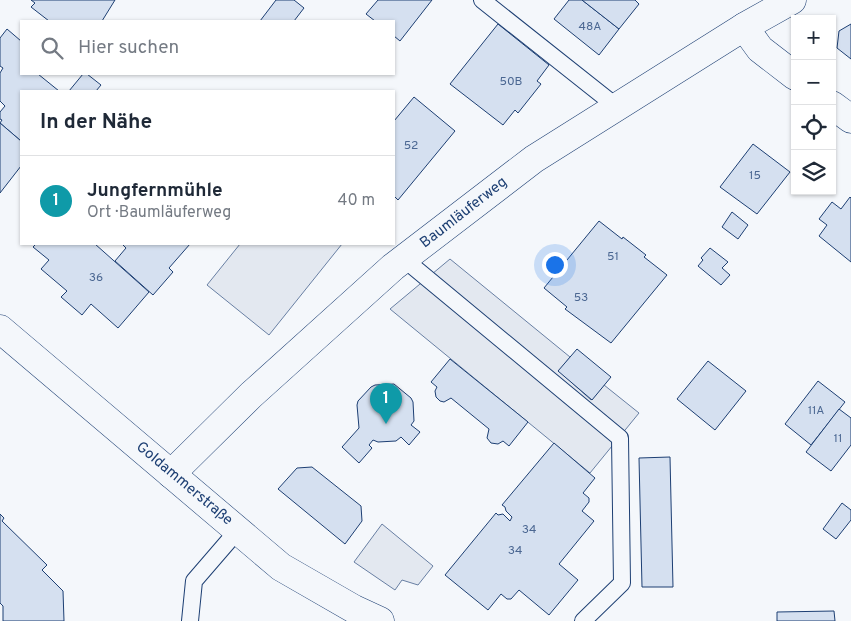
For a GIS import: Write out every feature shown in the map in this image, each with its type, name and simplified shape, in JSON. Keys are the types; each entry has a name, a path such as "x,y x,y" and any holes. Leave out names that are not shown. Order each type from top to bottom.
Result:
{"street":[{"name":"Baumläuferweg","path":"171,474 250,395 404,259 534,159 744,27 792,0"},
{"path":"744,27 760,49 791,73"},
{"path":"836,108 851,120"},
{"name":"Goldammerstraße","path":"0,329 282,567 354,610 380,621"}],"lane":[{"path":"482,0 617,107"},
{"path":"404,259 620,438 622,582 583,621"},
{"path":"190,621 194,582 238,530"}],"shaded area":[{"path":"239,245 341,245 269,335 207,285"},
{"path":"450,259 570,357 559,371 591,400 604,385 639,413 590,473 390,309"},
{"path":"382,524 433,566 418,585 402,580 395,590 354,562"}],"building":[{"path":"31,0 115,0 103,20 48,20 31,7 35,3"},
{"path":"276,0 294,0 304,8 295,20 261,20"},
{"path":"378,0 432,0 400,41 395,37 395,20 374,20 366,14"},
{"path":"569,0 582,0 619,29 599,55 554,19"},
{"path":"582,0 635,0 639,4 619,29"},
{"path":"498,24 549,65 537,81 541,84 518,113 515,110 503,125 450,84"},
{"path":"851,24 851,59 837,48 839,31"},
{"path":"7,29 20,40 20,75 39,75 58,90 20,90 20,140 0,123 2,120 0,119 0,112 5,106 0,101 0,73 3,68 0,66 0,38"},
{"path":"82,75 88,75 101,85 97,90 70,90"},
{"path":"414,97 455,131 398,200 395,197 395,120"},
{"path":"0,123 20,140 20,167 0,193"},
{"path":"753,144 790,172 757,214 720,187"},
{"path":"850,197 851,262 819,236 827,225 819,219 832,202 841,209"},
{"path":"732,212 748,225 738,239 722,227"},
{"path":"599,221 646,255 644,257 667,275 611,343 565,309 567,307 544,288"},
{"path":"35,245 96,245 149,292 118,328 91,304 82,315 61,297 67,291 41,269 49,260 33,247"},
{"path":"123,245 189,245 169,268 173,272 153,295 115,261 126,248"},
{"path":"710,248 728,262 722,268 730,275 721,285 698,266 703,260 701,258"},
{"path":"577,349 611,377 592,400 558,371"},
{"path":"450,359 528,422 509,446 503,441 498,444 491,443 487,438 489,429 451,398 444,402 436,397 435,391 437,387 431,382"},
{"path":"708,361 746,391 715,430 677,399"},
{"path":"818,381 845,402 811,445 785,424"},
{"path":"394,384 411,398 414,421 411,425 420,432 409,445 401,437 396,441 378,442 373,440 369,445 372,448 359,463 342,447 359,428 358,401 375,385"},
{"path":"839,409 851,418 851,445 831,471 806,452"},
{"path":"554,443 595,478 583,493 589,498 589,502 582,511 594,521 559,564 578,580 549,615 519,590 511,599 507,599 501,594 488,610 445,575 496,513 498,515 503,514 510,521 512,517 502,505"},
{"path":"670,457 673,587 642,587 639,458"},
{"path":"312,467 361,506 362,521 345,544 278,489 297,468"},
{"path":"842,503 851,510 851,520 836,539 823,529"},
{"path":"0,514 4,518 2,521 47,565 42,570 63,591 64,621 3,621 3,606 0,603"},
{"path":"834,611 835,621 777,621 777,612"}],"place":[{"name":"Jungfernmühle","path":"386,424"}]}
